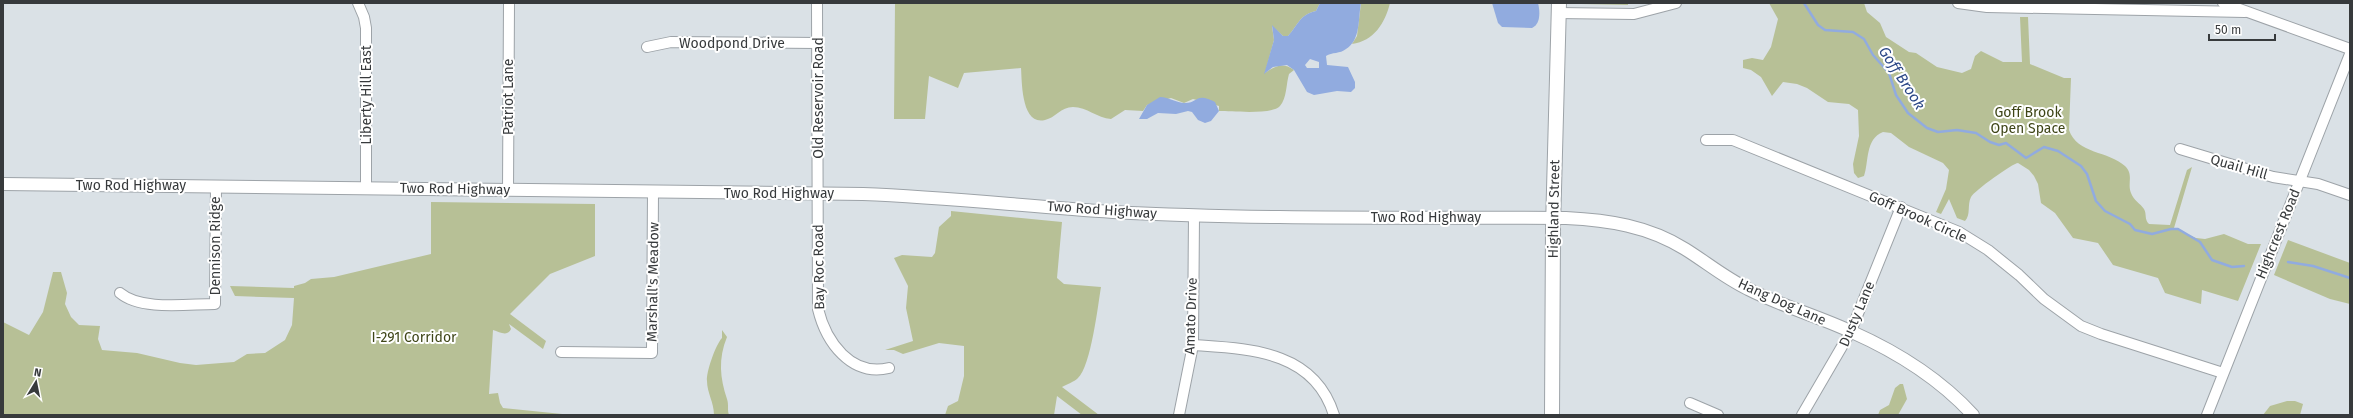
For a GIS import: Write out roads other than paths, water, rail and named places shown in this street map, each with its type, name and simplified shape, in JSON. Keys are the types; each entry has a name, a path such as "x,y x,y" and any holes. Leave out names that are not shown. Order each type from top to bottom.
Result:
{"main road":[{"name":"Highland Street","path":"1552,415 1553,218 1559,8"}],"street":[{"name":"Liberty Hill East","path":"358,3 364,16 366,28 366,188"},
{"name":"Patriot Lane","path":"508,190 509,3"},
{"name":"Old Reservoir Road","path":"817,3 818,193"},
{"path":"1559,8 1634,14 1676,3"},
{"path":"1958,3 1987,7 2245,12"},
{"path":"2223,3 2350,49"},
{"name":"Woodpond Drive","path":"647,47 671,42 817,43"},
{"name":"Highcrest Road","path":"2207,415 2350,54"},
{"name":"Goff Brook Circle","path":"1706,140 1734,140 1959,232 1988,250 2019,275 2044,299 2080,326 2223,373"},
{"name":"Quail Hill","path":"2180,149 2273,177 2318,184 2350,195"},
{"name":"Two Rod Highway","path":"3,184 818,193 963,198 1112,212 1194,215 1553,218"},
{"name":"Dennison Ridge","path":"120,293 133,301 147,304 215,304 216,186"},
{"name":"Marshall's Meadow","path":"561,352 652,353 653,192"},
{"name":"Bay Roc Road","path":"818,193 817,298 820,319 830,340 844,357 854,364 871,370 889,368"},
{"name":"Dusty Lane","path":"1802,415 1851,332 1901,207"},
{"name":"Amato Drive","path":"1179,415 1193,345 1194,215"},
{"name":"Hang Dog Lane","path":"1553,218 1601,220 1633,226 1658,235 1684,248 1748,290 1851,332 1892,352 1933,378 1972,415"},
{"path":"1193,345 1249,349 1276,355 1294,364 1320,386 1334,415"},
{"path":"1690,403 1718,415"}],"water":[{"path":"1320,3 1361,3 1357,34 1351,45 1344,51 1326,56 1327,65 1348,67 1355,82 1355,88 1351,92 1337,91 1314,95 1307,92 1294,70 1287,65 1273,67 1264,74 1274,40 1272,25 1283,36 1288,36 1300,20 1306,15 1316,11","holes":["1310,59 1319,62 1319,68 1307,68 1305,65"]},
{"path":"1492,3 1538,3 1539,13 1537,24 1532,28 1502,27 1498,23"},
{"path":"1160,97 1185,103 1189,103 1200,98 1209,99 1215,102 1219,111 1211,121 1205,123 1198,120 1192,112 1188,111 1176,114 1158,113 1147,119 1139,119 1147,105"}],"waterway":[{"name":"Goff Brook","path":"1804,3 1818,25 1825,30 1853,32 1864,39 1873,55 1889,73 1896,95 1908,113 1927,128 1938,132 1957,130 1976,133 1990,142 1999,145 2006,143 2026,158 2044,147 2058,151 2081,166 2087,174 2096,201 2105,211 2130,224 2135,230 2152,234 2171,229 2178,229 2200,242 2212,260 2232,267 2244,266"},
{"name":"Goff Brook","path":"2288,262 2313,266 2350,278"}],"park label":[{"name":"Goff Brook Open Space","path":"2028,120"},
{"name":"I-291 Corridor","path":"414,337"}]}
